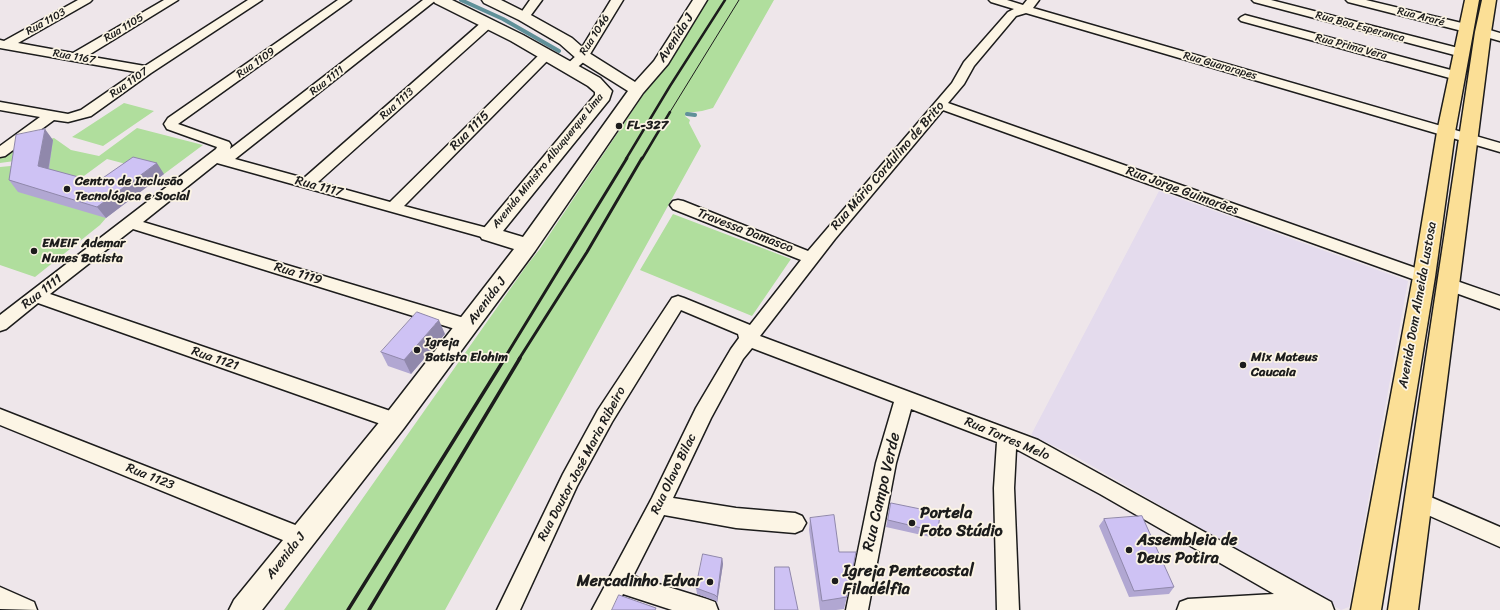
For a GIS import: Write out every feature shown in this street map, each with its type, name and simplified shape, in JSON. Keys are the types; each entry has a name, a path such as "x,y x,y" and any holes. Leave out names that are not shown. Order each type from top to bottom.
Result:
{"main road":[{"name":"Avenida Dom Almeida Lustosa","path":"1366,610 1424,277 1446,132 1472,0"},
{"name":"Avenida Dom Almeida Lustosa","path":"1403,610 1483,32 1489,0"},
{"path":"1430,238 1454,247"}],"street":[{"name":"Rua 1103","path":"3,44 86,0"},
{"name":"Rua 1105","path":"76,57 172,0"},
{"name":"Rua 1107","path":"0,106 68,118 86,113 147,70 256,0"},
{"name":"Rua 1109","path":"220,159 224,145 173,128 171,124 173,120 345,0"},
{"name":"Rua 1111","path":"0,324 129,223 220,159 430,0"},
{"name":"Avenida Ministro Albuquerque Lima","path":"440,0 546,55 601,87 604,91 603,96 489,234 528,246"},
{"path":"490,0 524,16 566,41 583,56 637,90"},
{"path":"524,16 536,0"},
{"name":"Rua 1046","path":"569,68 583,56 617,0"},
{"name":"Avenida J","path":"244,610 300,537 395,420 528,246 637,90 660,64 700,0"},
{"name":"Rua Guararapes","path":"995,0 1030,4 1469,139"},
{"name":"Rua Boa Esperanca","path":"1258,0 1296,5 1349,9 1462,53"},
{"name":"Rua Mário Cordulino de Brito","path":"748,339 829,235 958,84 968,64 1012,14 1030,4"},
{"path":"1285,29 1296,5"},
{"path":"1338,44 1349,9"},
{"name":"Rua Araré","path":"1349,9 1466,28"},
{"name":"Rua Prima Vera","path":"1245,19 1458,76"},
{"name":"Rua 1113","path":"307,184 487,24"},
{"path":"1483,32 1500,37"},
{"name":"Rua 1167","path":"3,44 147,70"},
{"name":"Rua 1115","path":"393,208 546,55"},
{"name":"Rua Jorge Guimarães","path":"940,106 1424,277"},
{"path":"0,153 52,115"},
{"path":"1469,139 1500,148"},
{"name":"Rua 1117","path":"220,159 489,234"},
{"name":"Travessa Damasco","path":"678,205 812,258"},
{"name":"Rua 1119","path":"129,223 468,326"},
{"path":"1448,284 1500,303"},
{"name":"Rua 1121","path":"36,296 395,420"},
{"name":"Rua Torres Melo","path":"678,302 745,330 748,339 1030,446 1323,610"},
{"name":"Rua Doutor José Maria Ribeiro","path":"508,610 567,487 605,416 678,302"},
{"name":"Rua Olavo Bilac","path":"604,610 659,505 703,414 737,354 748,339"},
{"name":"Rua Campo Verde","path":"857,610 886,463 904,399"},
{"name":"Rua 1123","path":"0,417 300,537"},
{"path":"1007,437 1004,488 1008,610"},
{"path":"1419,501 1500,537"},
{"path":"659,505 736,518 795,523"},
{"path":"618,582 707,610"},
{"path":"0,598 26,610"},
{"path":"1188,610 1284,604 1306,610"}],"shaded area":[{"path":"1159,191 1408,281 1349,607 1341,610 1075,456 1031,435"}],"green space":[{"path":"707,0 774,0 713,108 686,113 685,116 690,120 689,123 701,146 445,610 284,610 539,250"},
{"path":"124,103 154,111 103,146 72,137"},
{"path":"137,128 203,145 164,174 107,159 73,184 106,218 100,225 35,277 0,265 0,167 21,165 22,160 0,163 0,158 16,146 54,138 71,150 99,156"},
{"path":"673,214 791,259 752,316 640,270"}],"building":[{"path":"45,129 38,166 97,182 133,157 157,163 97,207 9,180 16,135"},
{"path":"417,312 439,320 404,360 381,352"},
{"path":"891,503 940,513 938,532 888,520"},
{"name":"Igreja Pentecostal Filadélfia","path":"834,515 839,552 856,552 849,588 845,588 847,597 822,601 810,518"},
{"name":"Assembleia de Deus Potira","path":"1142,516 1174,587 1134,591 1104,519"},
{"name":"Mercadinho Edvar","path":"703,554 722,558 717,597 696,588"},
{"path":"775,567 789,567 798,610 775,610"},
{"path":"619,595 656,608 655,610 612,610"}],"waterway":[{"path":"461,0 503,19 559,51"},
{"path":"687,114 695,115"}],"tram line":[{"path":"670,112 739,0"}],"railway":[{"path":"626,159 670,86 725,0"},
{"path":"642,159 670,112"},
{"path":"504,359 627,158"},
{"path":"519,359 587,252 642,158"},
{"path":"348,610 505,358"},
{"path":"369,610 520,358"}],"place":[{"name":"FL-327","path":"619,126"},
{"name":"Centro de Inclusão Tecnológica e Social","path":"67,189"},
{"name":"EMEIF Ademar Nunes Batista","path":"34,251"},
{"name":"Igreja Batista Elohim","path":"417,350"},
{"name":"Mix Mateus Caucaia","path":"1243,365"},
{"name":"Portela Foto Stúdio","path":"912,523"},
{"name":"Assembleia de Deus Potira","path":"1129,550"},
{"name":"Igreja Pentecostal Filadélfia","path":"835,581"},
{"name":"Mercadinho Edvar","path":"710,582"}]}
